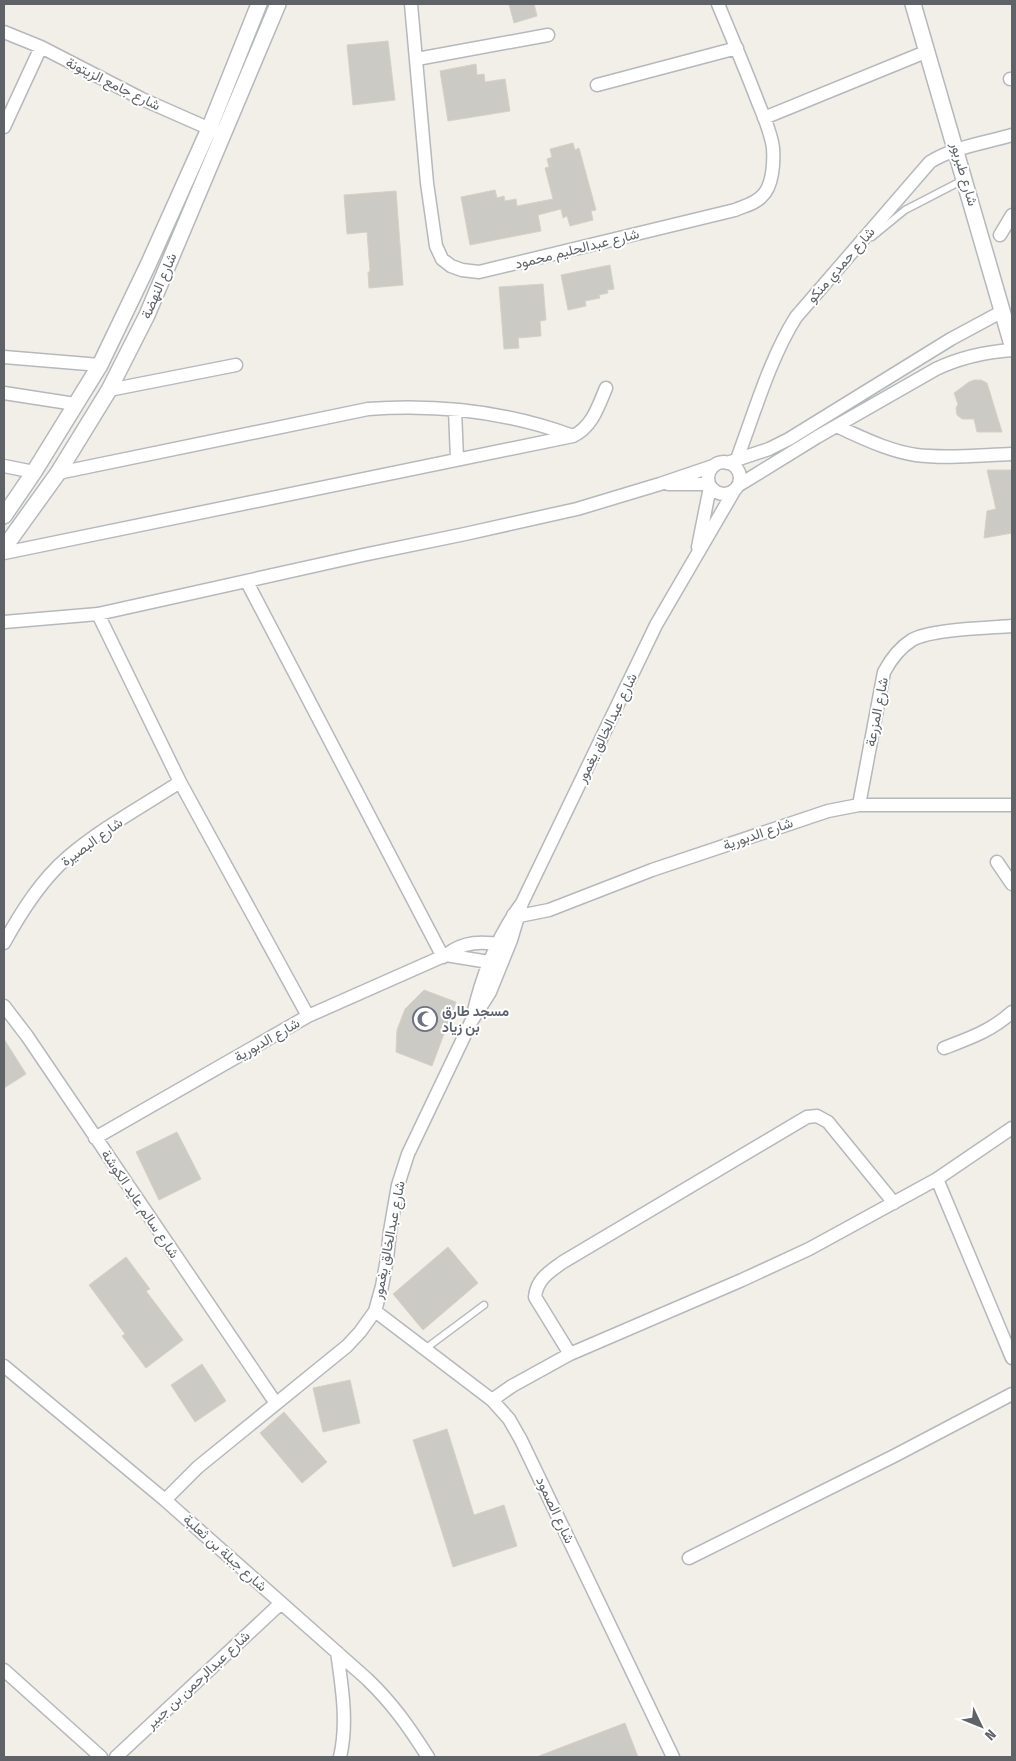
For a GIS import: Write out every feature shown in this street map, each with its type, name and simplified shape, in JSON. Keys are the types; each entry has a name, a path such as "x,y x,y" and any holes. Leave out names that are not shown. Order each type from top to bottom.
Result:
{"street":[{"name":"شارع النهضة","path":"4,548 58,473 109,390 147,315 216,132 259,4"},
{"name":"شارع النهضة","path":"4,516 34,472 100,365 148,264 216,132 278,4"},
{"name":"شارع عبدالحليم محمود","path":"411,4 427,183 436,246 442,259 452,266 471,272 508,266 735,210 752,204 762,197 768,189 771,179 773,146 737,48 718,4"},
{"name":"شارع طبربور","path":"913,4 1012,345"},
{"name":"شارع جامع الزيتونة","path":"4,32 41,47 142,99 216,132"},
{"path":"417,59 548,34"},
{"path":"4,127 41,47"},
{"path":"597,85 737,48"},
{"path":"764,118 928,51"},
{"name":"شارع حمدي منكو","path":"732,461 786,334 796,317 930,162 956,150 1012,135"},
{"path":"1000,235 1012,215"},
{"path":"4,622 98,614 577,509 660,484 722,462 732,461 769,449 789,439 951,339 1003,311"},
{"path":"713,466 708,476 710,486 719,494 730,493 836,426 936,369 951,362 984,353 1012,350"},
{"path":"4,357 100,365"},
{"path":"109,390 236,365"},
{"path":"4,553 573,436 588,426 606,388"},
{"path":"4,393 75,404"},
{"path":"58,473 368,409 426,407 455,410 515,418 544,425 573,436"},
{"path":"455,410 457,459"},
{"path":"836,426 891,449 915,455 1012,454"},
{"path":"732,461 740,478 736,488"},
{"path":"4,466 34,472"},
{"path":"660,484 710,486"},
{"name":"شارع عبدالخالق يغمور","path":"696,554 710,486"},
{"name":"شارع عبدالخالق يغمور","path":"471,1022 477,995 489,962 503,945 656,625 736,488"},
{"path":"247,582 444,956 502,964"},
{"path":"98,614 180,782 308,1016"},
{"name":"شارع المزرعة","path":"859,805 884,672 900,649 914,639 931,633 1012,626"},
{"name":"شارع البصيرة","path":"4,943 17,918 48,877 68,856 180,782"},
{"name":"شارع الدبورية","path":"518,911 549,910 652,870 828,811 859,805 1012,805"},
{"path":"997,862 1012,884"},
{"name":"شارع الدبورية","path":"94,1138 308,1016 444,956 454,949 473,943 503,945"},
{"name":"شارع عبدالخالق يغمور","path":"165,1500 198,1467 275,1402 347,1346 375,1311 388,1260 391,1224 398,1185 408,1154 471,1022 490,992 502,964 503,945"},
{"name":"شارع سالم عايد الكوشة","path":"4,1006 27,1036 94,1138 275,1402"},
{"path":"944,1048 985,1032 1012,1012"},
{"path":"570,1354 535,1297 536,1288 547,1273 807,1117 817,1116 828,1122 894,1203"},
{"path":"492,1400 512,1386 570,1354 809,1249 937,1179 1012,1128"},
{"path":"937,1179 1012,1358"},
{"name":"شارع الصمود","path":"375,1311 492,1400 509,1419 521,1440 673,1757"},
{"name":"شارع جبلة بن ثعلبة","path":"4,1366 165,1500 337,1652 390,1702 428,1757"},
{"path":"689,1558 894,1456 1012,1394"},
{"name":"شارع عبدالرحمن بن جبير","path":"116,1757 281,1603"},
{"path":"337,1652 344,1704 343,1746 340,1757"},
{"path":"4,1670 101,1757"}],"lane":[{"path":"857,248 906,210 965,179"},
{"path":"425,1349 484,1305"}],"building":[{"path":"509,4 534,4 537,16 514,23"},
{"path":"388,41 395,100 353,105 347,45"},
{"path":"476,64 477,75 484,74 485,82 505,79 510,111 448,121 440,71"},
{"path":"573,143 575,150 579,148 596,210 591,211 593,220 570,226 567,216 563,218 561,209 538,215 541,231 470,245 461,197 495,190 497,198 504,196 505,201 516,199 517,206 553,199 545,168 549,167 547,159 552,157 550,149"},
{"path":"396,191 403,285 369,288 368,272 370,272 367,232 347,234 344,195"},
{"path":"610,265 614,289 607,290 608,293 599,295 600,298 585,301 586,306 568,310 561,275"},
{"path":"543,284 546,320 540,321 541,336 518,338 519,348 504,349 499,287"},
{"path":"974,380 981,380 987,383 1002,432 977,432 974,419 962,419 957,415 956,408 958,404 954,393"},
{"path":"987,470 1012,470 1012,533 984,538 987,511 996,509"},
{"name":"مسجد طارق بن زياد","path":"424,990 456,1002 432,1066 396,1052 397,1030 405,1009"},
{"path":"4,1039 26,1074 4,1088"},
{"path":"177,1132 201,1179 159,1200 136,1152"},
{"path":"448,1247 478,1283 423,1330 393,1294"},
{"path":"126,1257 150,1289 146,1291 183,1340 146,1368 122,1336 125,1334 89,1285"},
{"path":"202,1364 226,1401 195,1422 171,1385"},
{"path":"350,1380 360,1423 323,1432 313,1388"},
{"path":"284,1412 327,1462 302,1483 260,1433"},
{"path":"447,1429 474,1515 504,1505 517,1546 453,1567 413,1440"},
{"path":"625,1723 638,1757 539,1757 539,1756"}],"place":[{"name":"مسجد طارق بن زياد","path":"425,1019"}]}
